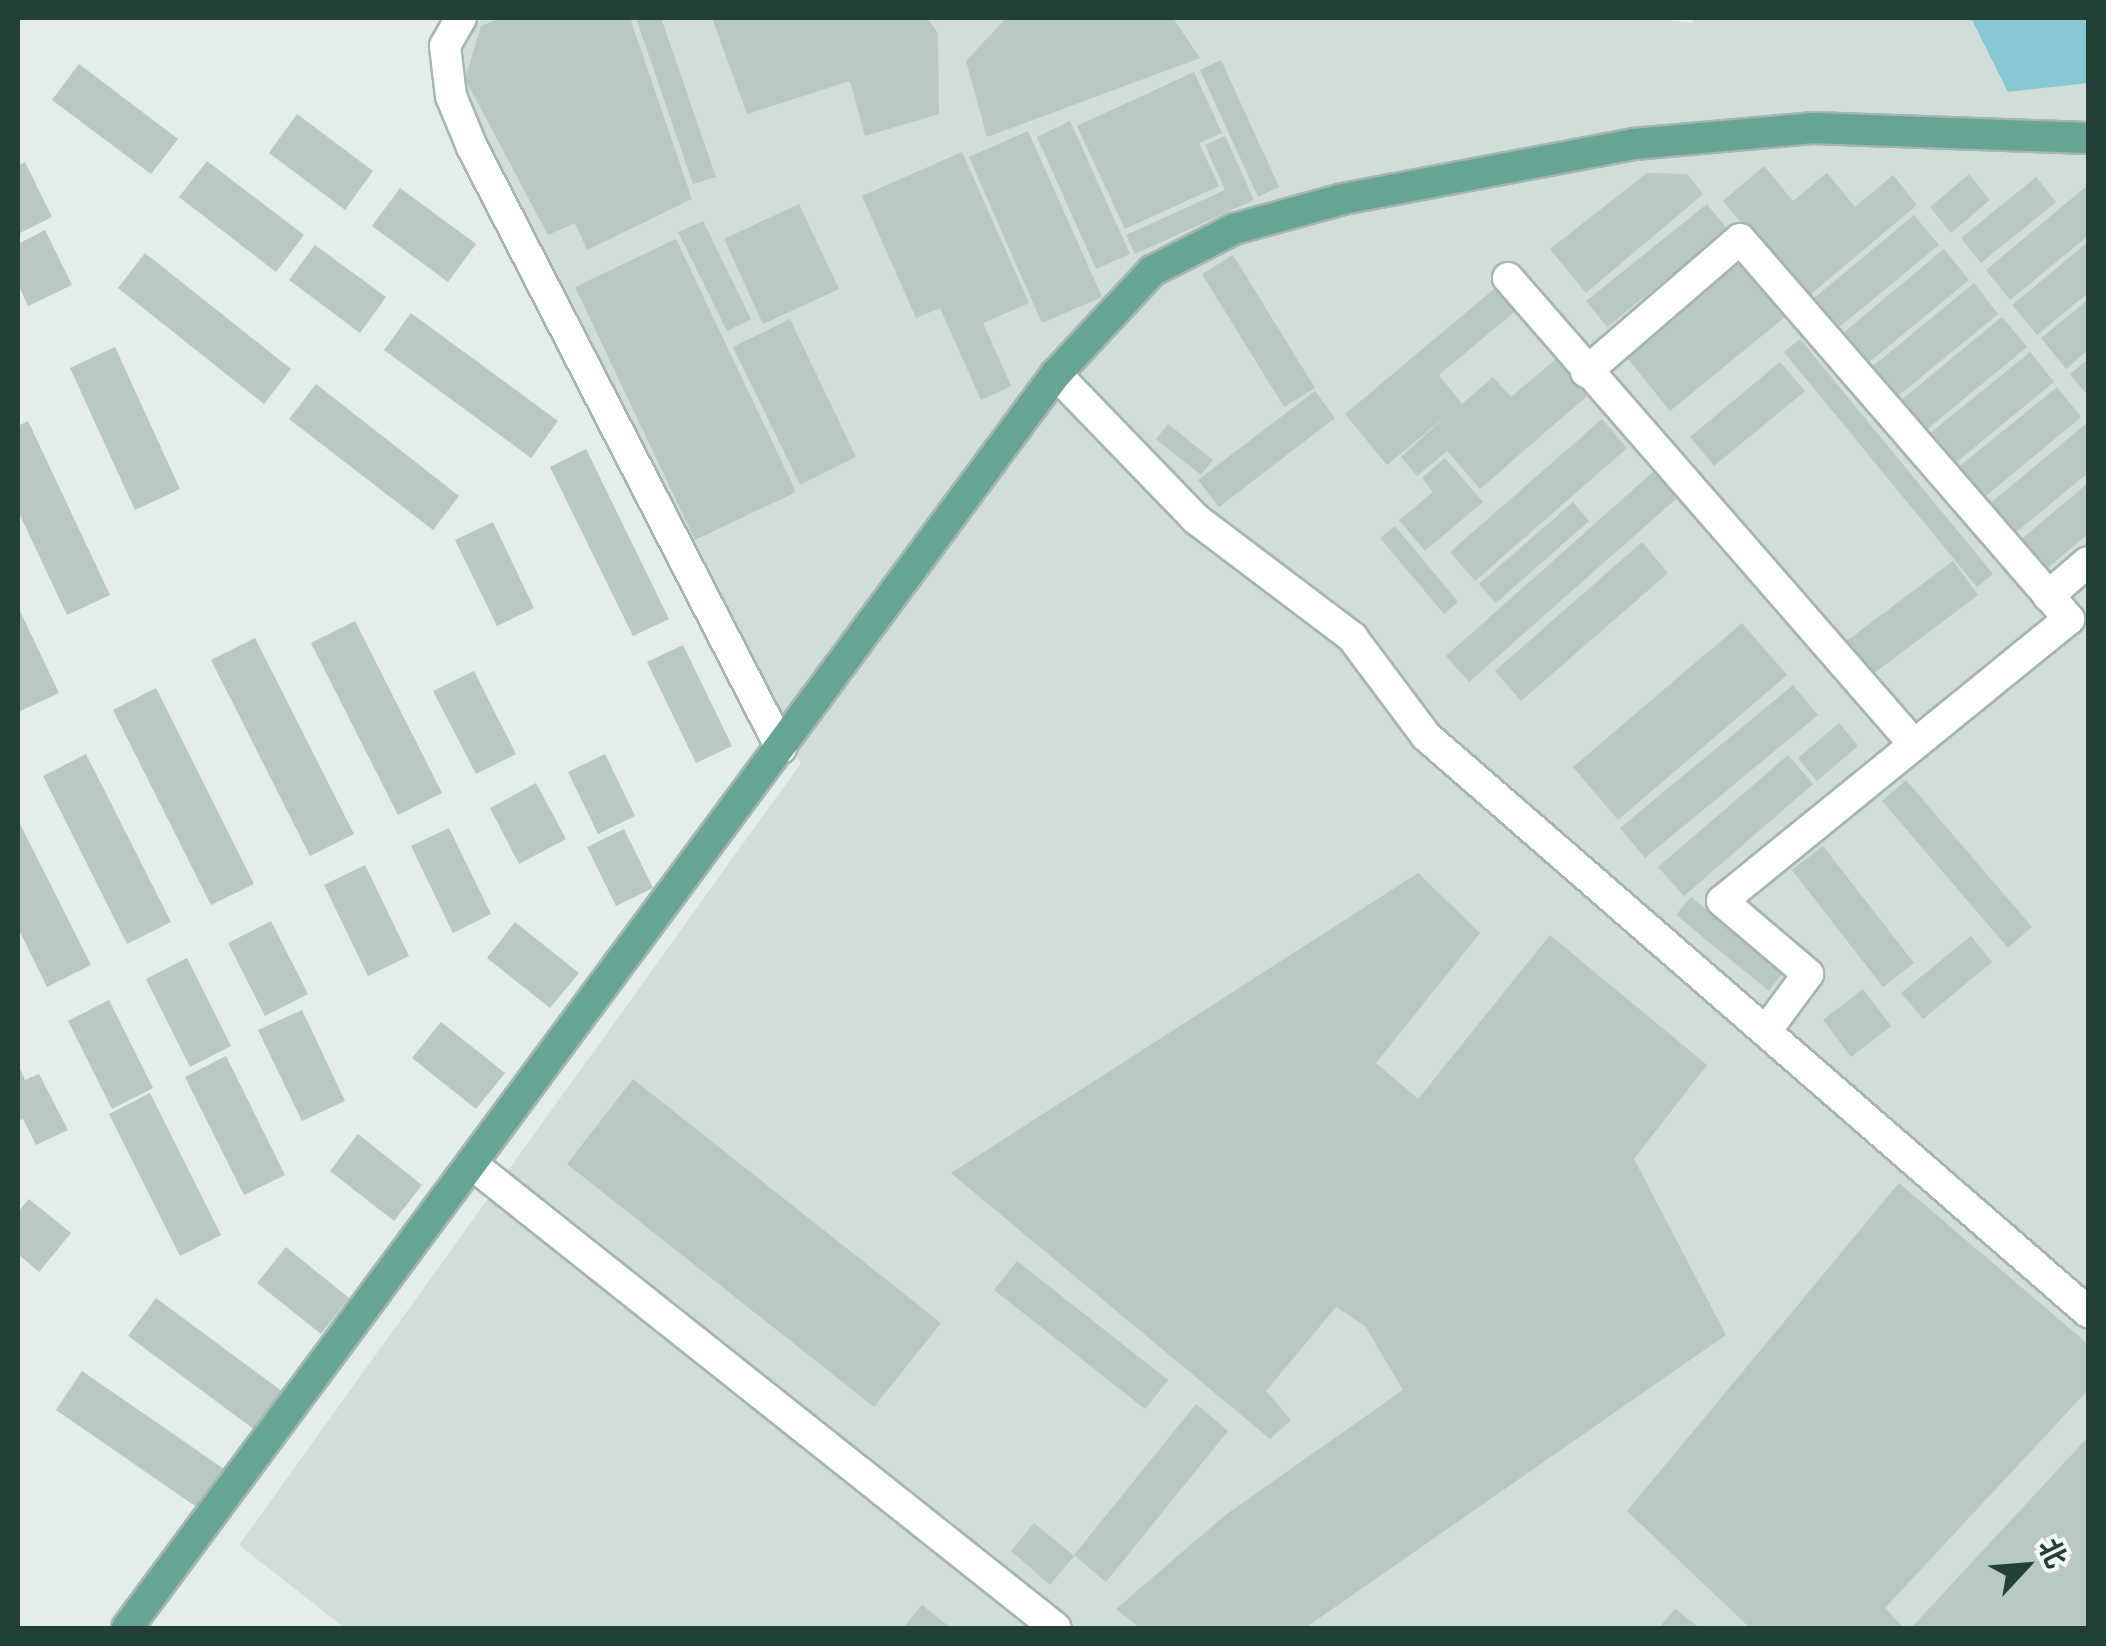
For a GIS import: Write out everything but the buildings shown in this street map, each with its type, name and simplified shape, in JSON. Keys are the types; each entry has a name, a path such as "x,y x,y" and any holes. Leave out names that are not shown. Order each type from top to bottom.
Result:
{"main road":[{"path":"127,1628 1056,374 1152,271 1234,228 1342,199 1634,144 1812,128 2088,138"}],"street":[{"path":"461,18 445,46 451,96 472,147 781,748"},
{"path":"1586,372 1740,239 2069,619 1722,901 1808,974 1766,1031"},
{"path":"1508,278 1913,743"},
{"path":"1056,374 1196,519 1352,636 1426,736 2088,1312"},
{"path":"2048,596 2088,562"},
{"path":"473,1165 1056,1628"}],"shaded area":[{"path":"481,18 1653,18 1692,23 1694,18 1971,18 2008,91 2088,83 2088,1628 345,1628 239,1545 801,763 460,91 458,35"}],"water":[{"path":"1971,18 2088,18 2088,83 2008,92"}]}
